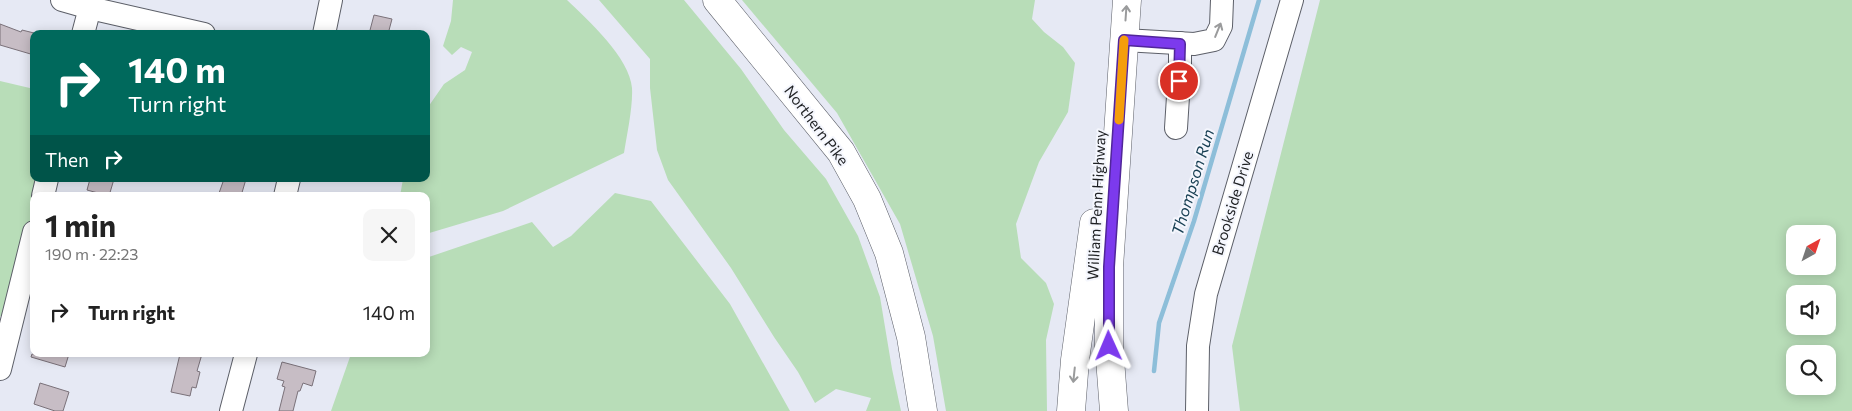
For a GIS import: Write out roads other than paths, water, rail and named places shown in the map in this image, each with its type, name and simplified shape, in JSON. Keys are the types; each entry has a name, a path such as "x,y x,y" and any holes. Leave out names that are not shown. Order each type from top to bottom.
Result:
{"main road":[{"name":"Northern Pike","path":"717,0 841,152 867,199 889,253 902,300 911,337 923,411"},
{"name":"William Penn Highway","path":"1096,411 1090,305 1109,0"},
{"name":"William Penn Highway","path":"1114,411 1109,346 1109,267 1127,0"},
{"path":"1071,411 1075,360 1094,223"}],"street":[{"path":"62,0 91,4 189,30"},
{"path":"325,30 331,0"},
{"path":"1124,40 1180,44 1194,44 1214,40 1221,26 1222,0"},
{"name":"Brookside Drive","path":"1197,411 1198,346 1206,294 1292,0"},
{"path":"84,30 91,4"},
{"path":"1176,128 1180,44"},
{"path":"0,369 30,248"},
{"path":"231,411 245,357"}],"waterway":[{"name":"Thompson Run","path":"1154,371 1159,323 1194,221 1259,0"}]}
